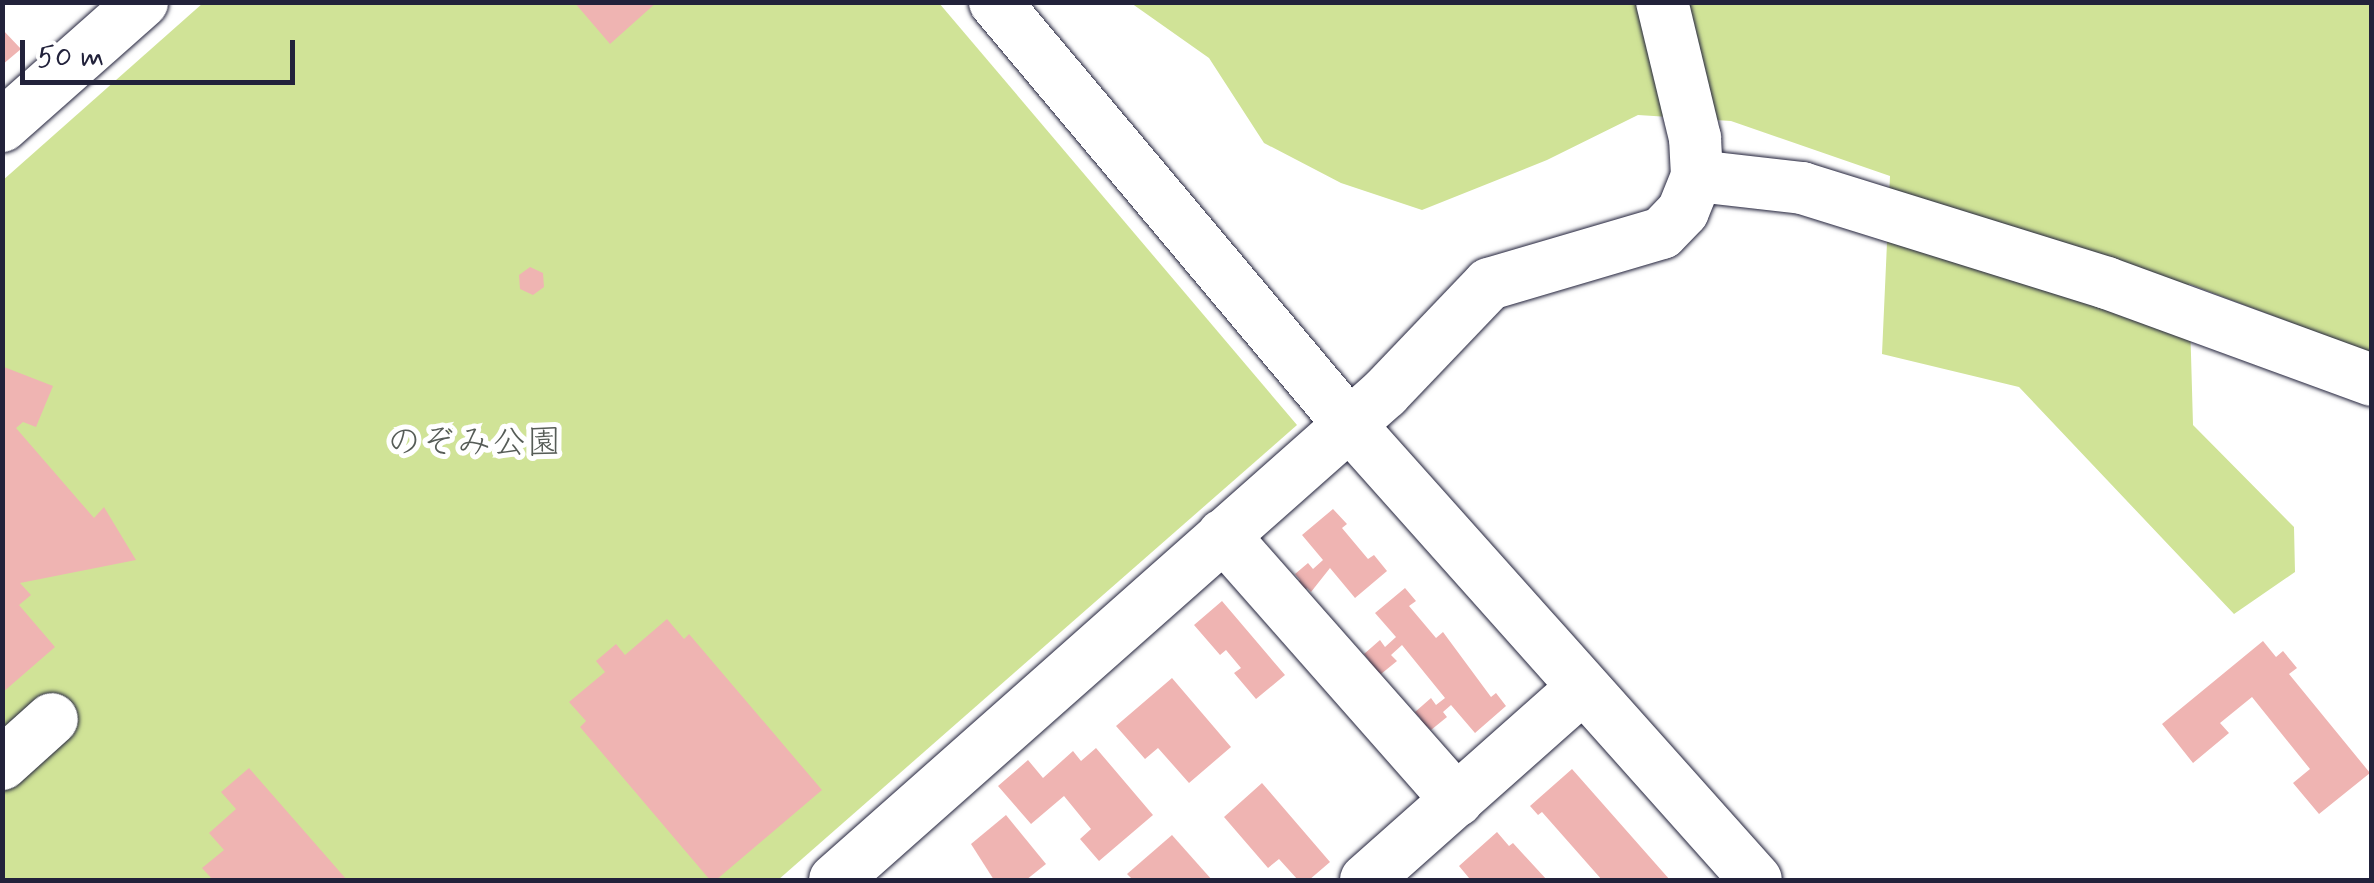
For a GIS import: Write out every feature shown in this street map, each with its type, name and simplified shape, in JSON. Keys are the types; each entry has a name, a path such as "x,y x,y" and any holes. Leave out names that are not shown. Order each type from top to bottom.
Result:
{"street":[{"path":"2,126 142,2"},
{"path":"995,2 1349,424 1756,880"},
{"path":"855,874 1223,535 1385,393 1488,284 1662,234 1683,211 1698,176 1695,138 1662,2"},
{"path":"1698,176 1802,188 2107,283 2372,380"},
{"path":"1223,535 1457,800"},
{"path":"1366,880 1583,687"},
{"path":"2,764 52,719"}],"green space":[{"name":"のぞみ公園","path":"203,3 939,3 1297,425 778,880 3,880 2,181"},
{"path":"1131,3 2371,3 2371,353 2189,284 2193,425 2294,527 2295,572 2234,614 2019,387 1882,354 1890,176 1731,121 1638,115 1547,160 1422,210 1341,183 1264,143 1209,58"}],"building":[{"path":"574,2 657,2 610,44"},
{"path":"2,29 21,49 2,65"},
{"path":"530,267 543,273 544,287 533,295 520,289 519,275"},
{"path":"4,367 53,386 36,427 23,422 16,428 94,518 104,507 136,560 20,583 31,595 19,605 55,647 2,693"},
{"path":"1333,509 1347,524 1342,528 1368,559 1374,555 1387,571 1355,598 1330,568 1311,592 1307,588 1302,593 1295,585 1300,580 1295,574 1308,563 1313,569 1323,560 1302,535"},
{"path":"1405,588 1416,601 1409,606 1436,638 1443,632 1491,697 1496,693 1506,706 1475,733 1451,705 1443,712 1447,717 1431,730 1427,726 1423,730 1416,722 1421,719 1415,712 1431,698 1436,705 1445,698 1402,645 1391,655 1397,661 1381,674 1366,663 1369,660 1364,654 1380,640 1385,647 1396,637 1375,613"},
{"path":"1222,601 1285,675 1256,699 1234,673 1241,668 1226,650 1220,655 1194,625"},
{"path":"667,619 684,639 689,634 822,790 716,880 710,880 580,727 586,721 569,702 605,672 596,661 616,644 625,655"},
{"path":"2263,641 2276,657 2283,651 2297,668 2289,674 2370,773 2319,814 2293,783 2310,769 2252,697 2220,723 2229,733 2193,763 2162,724"},
{"path":"1172,678 1231,747 1189,783 1158,748 1145,759 1116,726"},
{"path":"1096,748 1153,815 1099,861 1080,839 1091,829 1064,796 1031,824 998,786 1028,760 1043,778 1073,751 1081,761"},
{"path":"249,768 347,880 213,880 202,868 224,850 209,833 236,809 221,792"},
{"path":"1572,769 1670,880 1602,880 1542,812 1538,815 1530,806"},
{"path":"1262,783 1330,862 1309,880 1298,880 1279,859 1268,868 1224,817"},
{"path":"1006,815 1046,864 1026,880 994,880 971,844"},
{"path":"1497,832 1509,846 1513,843 1547,880 1469,878 1459,866"},
{"path":"1172,835 1212,880 1133,880 1127,874"}]}
